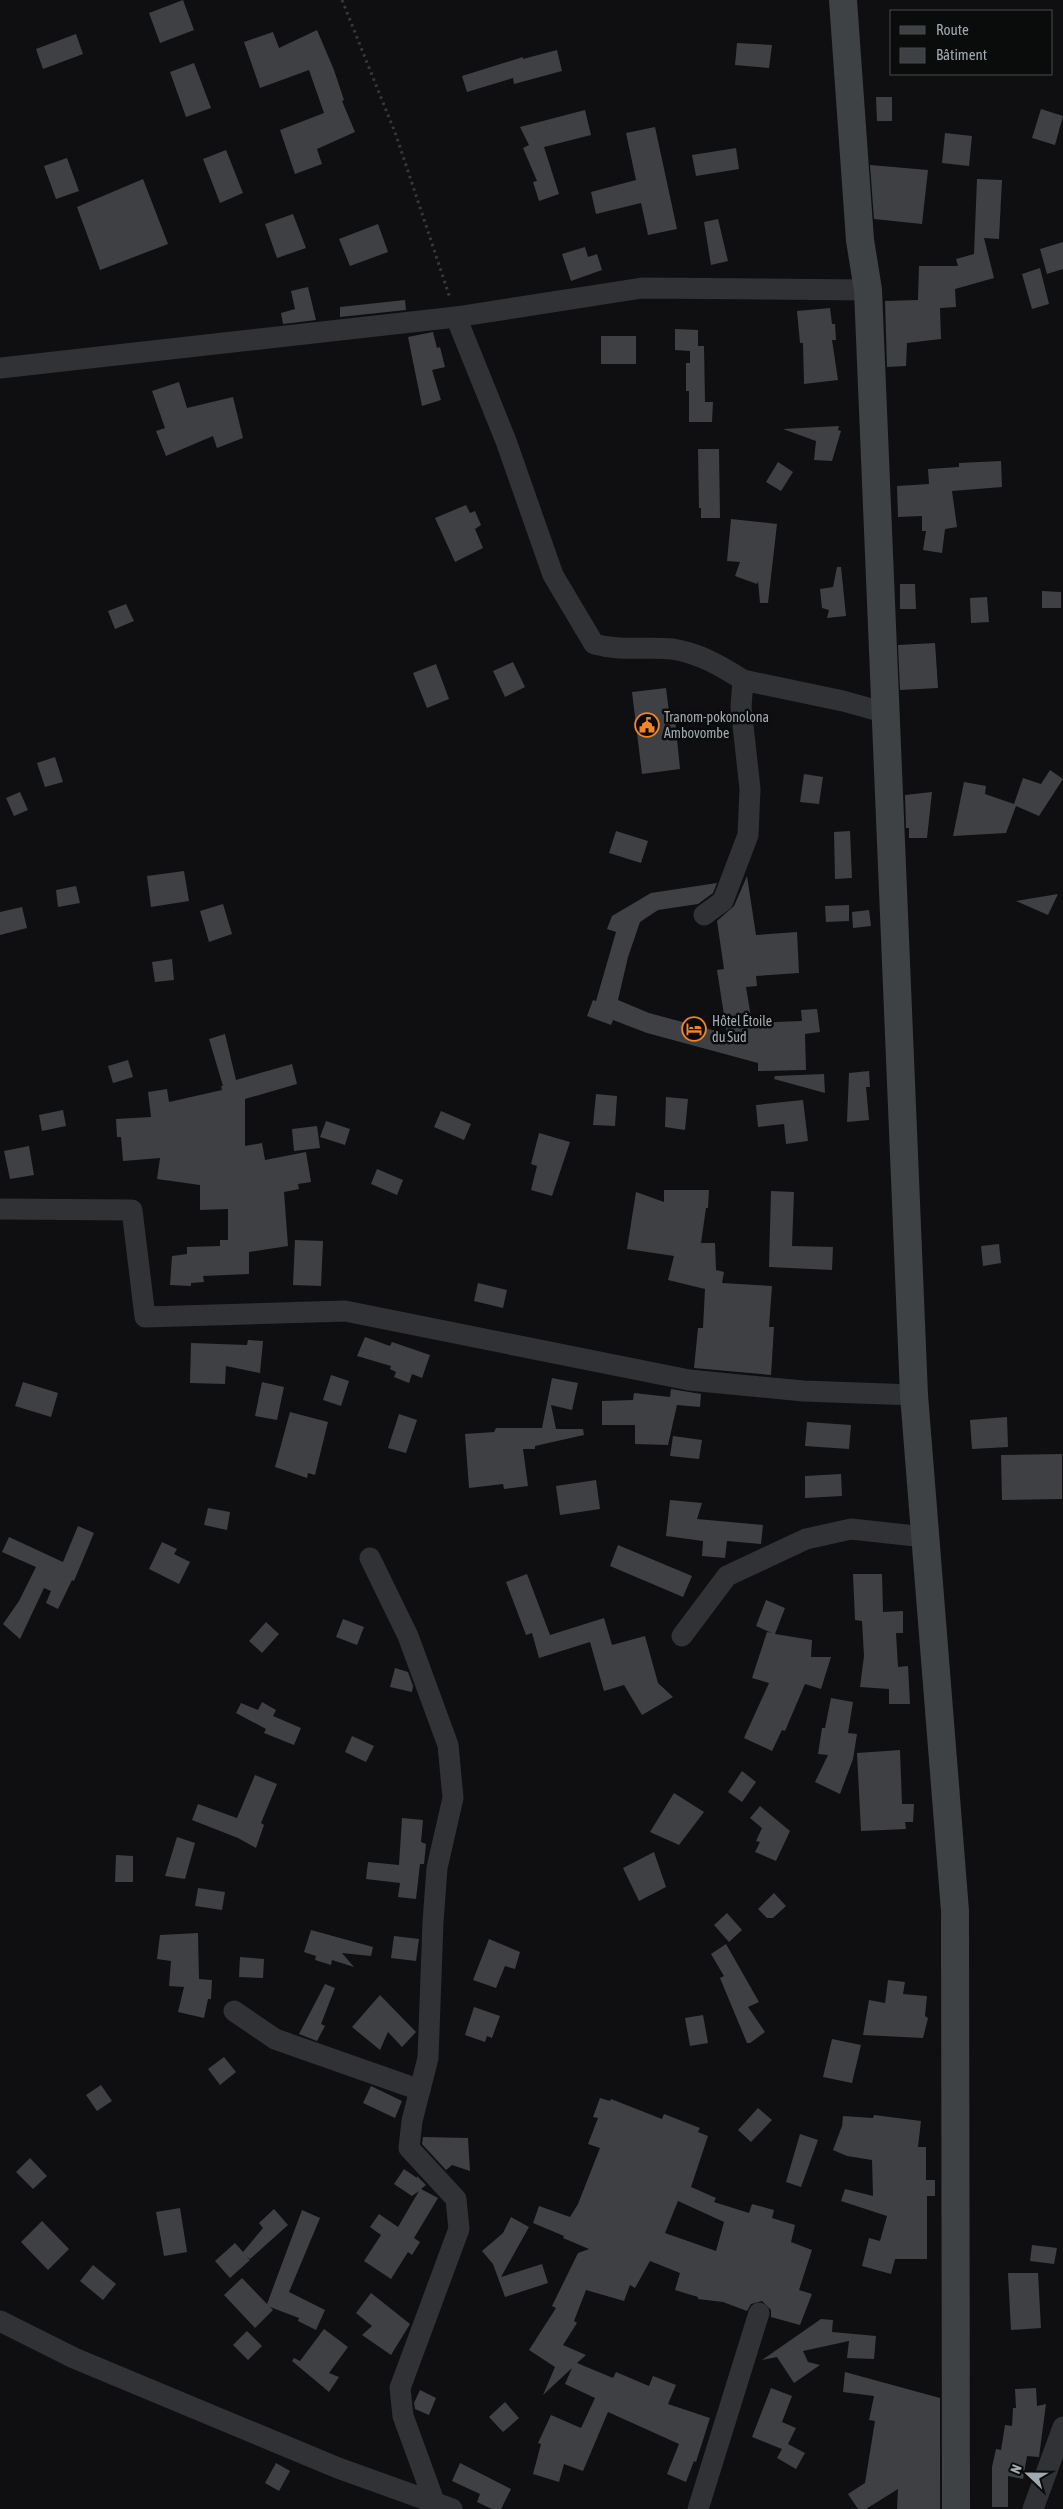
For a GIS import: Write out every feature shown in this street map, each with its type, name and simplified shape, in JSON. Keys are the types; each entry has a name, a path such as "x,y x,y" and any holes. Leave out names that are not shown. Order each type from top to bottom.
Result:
{"main road":[{"path":"843,0 860,240 868,290 914,1395 955,1911 956,2509"}],"street":[{"path":"0,368 456,317 642,288 868,290"},
{"path":"456,317 506,441 553,575 594,644 626,650 671,649 699,656 743,680 843,701 886,713"},
{"path":"704,915 723,901 748,835 750,789 741,707 743,680"},
{"path":"0,1209 132,1210 145,1316 345,1311 689,1380 802,1391 914,1395"},
{"path":"682,1636 727,1576 806,1539 851,1529 925,1537"},
{"path":"370,1558 408,1636 448,1745 453,1798 437,1868 432,1922 428,2058 412,2121 409,2148 456,2199 459,2228 400,2388 403,2416 443,2505"},
{"path":"234,2011 275,2038 420,2090"},
{"path":"698,2509 759,2313"},
{"path":"0,2321 74,2358 338,2468 443,2505"},
{"path":"1034,2509 1063,2427"}],"path":[{"path":"342,0 396,135 456,317"}],"building":[{"path":"183,0 194,30 160,43 149,13"},
{"path":"317,30 334,70 344,100 342,101 355,132 317,149 322,164 295,174 280,130 324,113 309,70 260,88 244,42 273,32 279,48"},
{"path":"76,34 83,54 43,69 36,49"},
{"path":"737,43 772,45 769,68 735,65"},
{"path":"557,50 562,71 514,84 513,78 467,92 462,76 523,57 523,59"},
{"path":"194,63 211,108 186,117 170,72"},
{"path":"876,97 892,97 892,121 877,121"},
{"path":"1041,109 1063,116 1055,145 1032,138"},
{"path":"585,110 591,135 544,147 559,194 539,201 533,182 537,181 523,148 529,145 520,127"},
{"path":"655,127 677,229 648,235 641,203 596,214 591,192 636,180 626,133"},
{"path":"945,133 972,136 969,166 942,163"},
{"path":"736,148 739,169 696,176 692,155"},
{"path":"226,150 243,193 220,203 203,159"},
{"path":"67,158 79,191 56,199 44,166"},
{"path":"870,165 928,170 922,224 874,219"},
{"path":"143,179 168,244 100,270 77,207"},
{"path":"977,179 1002,180 999,239 984,238 994,278 955,289 956,307 940,308 941,339 907,343 906,366 887,367 885,301 918,300 919,266 958,266 956,259 974,254"},
{"path":"293,214 306,248 277,258 265,224"},
{"path":"718,219 728,261 711,265 704,222"},
{"path":"378,224 388,252 350,266 339,239"},
{"path":"1063,242 1063,269 1047,274 1040,249"},
{"path":"585,247 588,257 597,254 602,270 571,281 562,254"},
{"path":"1040,268 1049,304 1032,309 1022,274"},
{"path":"308,287 316,320 283,324 281,313 295,309 291,291"},
{"path":"405,300 406,310 340,317 340,307"},
{"path":"830,308 832,324 835,324 836,340 832,340 838,380 804,384 803,343 800,343 797,311"},
{"path":"675,329 698,330 698,346 704,346 705,402 713,402 712,422 689,422 689,391 686,391 686,363 690,363 690,351 675,350"},
{"path":"433,332 437,348 440,347 445,367 432,370 441,400 422,406 408,337"},
{"path":"601,336 636,336 636,364 601,364"},
{"path":"179,382 187,408 233,397 243,438 217,448 213,436 166,456 156,431 165,428 152,391"},
{"path":"839,426 838,430 841,431 832,461 814,460 816,441 783,429"},
{"path":"698,449 719,449 720,518 701,518 701,508 699,508"},
{"path":"1001,461 1002,487 952,491 957,527 945,529 942,553 923,550 926,531 922,531 922,516 898,517 897,486 929,484 928,469 959,467 959,463"},
{"path":"778,462 793,472 781,491 766,482"},
{"path":"466,505 470,513 475,511 481,525 475,529 483,548 455,562 435,518"},
{"path":"731,519 777,524 768,603 760,603 758,581 757,584 735,576 740,562 727,561"},
{"path":"837,567 841,567 846,616 827,618 829,610 822,608 820,589 833,587"},
{"path":"900,584 915,584 916,609 900,609"},
{"path":"1042,591 1061,592 1061,608 1042,608"},
{"path":"987,597 989,622 971,623 970,598"},
{"path":"126,604 134,621 115,629 108,611"},
{"path":"935,643 938,688 900,690 898,645"},
{"path":"513,662 525,687 505,697 493,671"},
{"path":"436,664 449,699 427,708 413,673"},
{"path":"666,688 670,720 675,719 680,769 642,774 632,692"},
{"path":"55,757 63,782 45,787 37,763"},
{"path":"1050,770 1063,779 1039,816 1016,806 1006,833 953,836 964,782 986,786 985,794 1014,804 1023,778 1041,784"},
{"path":"804,774 823,777 819,804 800,802"},
{"path":"20,792 28,810 14,816 6,798"},
{"path":"932,792 927,838 909,838 909,828 906,828 905,795"},
{"path":"616,831 648,841 641,863 609,853"},
{"path":"850,831 852,878 835,879 834,832"},
{"path":"184,871 189,901 151,907 147,876"},
{"path":"747,876 756,935 797,932 799,973 756,976 757,986 746,987 752,1023 802,1021 801,1010 817,1009 820,1032 805,1034 806,1070 758,1071 758,1063 647,1033 613,1020 611,1025 587,1016 593,1000 596,1001 616,932 607,929 612,916 651,893 717,883 713,893 698,904 658,910 640,922 628,957 618,1000 649,1013 727,1034 717,970 724,969 717,921 734,906"},
{"path":"76,886 80,903 58,907 56,890"},
{"path":"1058,894 1048,915 1016,901"},
{"path":"223,904 232,934 209,942 200,911"},
{"path":"849,905 849,921 826,922 825,906"},
{"path":"22,907 27,928 0,935 0,912"},
{"path":"869,910 871,926 853,928 852,912"},
{"path":"172,959 174,980 155,982 152,962"},
{"path":"225,1034 236,1080 292,1064 297,1084 245,1099 245,1146 262,1143 265,1160 306,1152 311,1182 298,1184 299,1189 284,1192 288,1246 249,1252 249,1274 203,1276 204,1282 191,1283 191,1286 170,1285 172,1256 187,1254 187,1247 220,1246 220,1240 228,1240 228,1209 200,1210 200,1185 157,1179 160,1158 123,1161 121,1137 117,1137 116,1119 151,1117 148,1092 167,1089 169,1102 222,1090 221,1086 223,1086 209,1039"},
{"path":"128,1060 133,1077 113,1083 108,1066"},
{"path":"869,1071 870,1087 866,1087 869,1120 847,1122 849,1073"},
{"path":"824,1074 825,1093 774,1079 775,1076"},
{"path":"596,1094 617,1096 615,1126 593,1125"},
{"path":"666,1097 688,1099 685,1130 665,1127"},
{"path":"803,1100 808,1141 786,1144 784,1124 758,1127 756,1105"},
{"path":"63,1110 66,1126 42,1131 39,1115"},
{"path":"441,1111 471,1124 464,1140 434,1127"},
{"path":"326,1121 350,1129 345,1145 320,1137"},
{"path":"317,1126 320,1148 294,1151 292,1129"},
{"path":"539,1133 570,1142 552,1196 531,1190 537,1166 531,1164"},
{"path":"29,1146 34,1175 10,1179 4,1151"},
{"path":"377,1169 403,1180 397,1195 371,1184"},
{"path":"664,1190 709,1190 708,1208 706,1208 701,1243 715,1243 716,1270 724,1272 722,1283 772,1286 769,1327 774,1327 771,1375 694,1368 698,1328 703,1328 705,1289 668,1280 674,1256 627,1249 636,1192 664,1202"},
{"path":"771,1191 794,1192 792,1246 833,1247 832,1270 769,1267"},
{"path":"295,1240 323,1241 321,1286 293,1285"},
{"path":"999,1244 1001,1263 983,1266 981,1246"},
{"path":"478,1283 507,1290 503,1308 474,1301"},
{"path":"365,1337 390,1346 392,1342 430,1355 422,1378 412,1374 409,1383 394,1377 396,1372 390,1369 391,1366 357,1356"},
{"path":"248,1340 263,1341 260,1373 226,1366 225,1384 190,1383 191,1343 247,1345"},
{"path":"331,1375 349,1381 341,1406 323,1400"},
{"path":"552,1378 578,1383 572,1410 551,1405 556,1429 583,1429 584,1435 535,1446 535,1449 523,1449 528,1486 504,1489 503,1484 469,1488 465,1434 494,1432 496,1428 542,1428"},
{"path":"23,1382 58,1393 51,1417 15,1406"},
{"path":"262,1382 284,1387 277,1420 255,1416"},
{"path":"671,1389 701,1394 700,1407 677,1405 668,1445 635,1444 635,1425 602,1425 602,1401 633,1400 634,1393 670,1397"},
{"path":"290,1412 328,1422 315,1475 308,1473 307,1478 275,1467"},
{"path":"399,1414 417,1420 406,1453 388,1448"},
{"path":"1007,1417 1008,1447 972,1449 970,1420"},
{"path":"807,1422 851,1425 849,1449 805,1446"},
{"path":"673,1436 702,1440 699,1459 670,1456"},
{"path":"1062,1454 1062,1499 1002,1500 1001,1455"},
{"path":"841,1474 842,1496 805,1498 805,1476"},
{"path":"596,1480 600,1509 560,1515 556,1486"},
{"path":"670,1500 702,1503 697,1519 763,1525 761,1544 727,1541 725,1558 702,1556 703,1541 666,1536"},
{"path":"208,1508 230,1512 227,1530 204,1525"},
{"path":"78,1526 94,1533 74,1581 72,1580 58,1609 46,1603 51,1591 44,1588 20,1639 3,1624 19,1601 36,1567 2,1552 9,1537 63,1562"},
{"path":"162,1542 177,1549 174,1554 190,1562 179,1584 149,1569"},
{"path":"618,1545 692,1576 683,1597 610,1566"},
{"path":"527,1574 550,1635 604,1618 612,1645 645,1636 658,1683 673,1697 642,1715 624,1685 604,1691 590,1642 539,1658 532,1633 526,1635 506,1582"},
{"path":"853,1574 882,1574 883,1612 903,1611 903,1633 896,1633 898,1667 908,1666 910,1704 889,1704 889,1689 860,1687 864,1656 862,1621 855,1620"},
{"path":"766,1600 785,1608 775,1634 812,1640 811,1657 831,1657 821,1689 805,1684 785,1731 782,1730 772,1751 744,1738 769,1683 752,1678 767,1632 772,1633 756,1626"},
{"path":"343,1619 364,1627 357,1645 336,1637"},
{"path":"266,1622 279,1634 262,1653 249,1641"},
{"path":"395,1668 408,1672 413,1686 412,1692 390,1687"},
{"path":"831,1698 853,1702 848,1733 857,1734 853,1759 840,1794 815,1782 828,1755 818,1754 822,1728 825,1728"},
{"path":"262,1702 276,1710 273,1716 301,1728 294,1745 264,1733 266,1729 236,1713 241,1703 258,1710"},
{"path":"352,1736 374,1746 366,1762 345,1752"},
{"path":"900,1750 902,1804 914,1804 913,1822 905,1822 906,1829 861,1831 857,1753"},
{"path":"742,1771 756,1782 742,1802 728,1792"},
{"path":"255,1775 277,1784 261,1823 264,1825 256,1848 238,1838 192,1820 198,1804 237,1818"},
{"path":"674,1793 704,1812 679,1845 650,1832"},
{"path":"760,1806 790,1831 776,1861 755,1852 760,1842 756,1841 762,1828 750,1818"},
{"path":"402,1818 423,1820 421,1842 426,1844 424,1864 420,1864 416,1899 398,1897 400,1883 366,1879 368,1862 399,1865"},
{"path":"177,1837 195,1843 185,1879 165,1876"},
{"path":"654,1852 666,1887 639,1901 623,1868"},
{"path":"116,1855 133,1856 133,1882 115,1882"},
{"path":"198,1888 225,1892 222,1910 195,1906"},
{"path":"774,1893 786,1906 773,1918 767,1918 758,1909"},
{"path":"727,1913 742,1930 729,1942 714,1925"},
{"path":"311,1930 373,1947 371,1956 342,1953 354,1967 332,1960 331,1965 315,1960 316,1956 304,1952"},
{"path":"198,1933 199,1979 212,1980 211,1999 208,1999 204,2018 178,2012 184,1987 169,1986 171,1961 157,1959 160,1935"},
{"path":"394,1936 419,1939 416,1961 391,1958"},
{"path":"489,1939 520,1952 515,1969 505,1966 496,1988 473,1980"},
{"path":"726,1944 759,2002 748,2007 765,2032 750,2043 747,2043 720,1978 724,1976 711,1954"},
{"path":"240,1957 264,1959 263,1978 239,1977"},
{"path":"888,1980 905,1982 903,1994 927,1996 925,2016 928,2018 923,2038 863,2035 869,2000 885,2003"},
{"path":"325,1984 335,1988 321,2024 325,2026 317,2041 299,2034"},
{"path":"380,1995 416,2032 402,2047 388,2032 380,2050 352,2027"},
{"path":"474,2007 500,2016 492,2038 487,2036 485,2042 465,2035"},
{"path":"703,2015 708,2043 690,2046 685,2018"},
{"path":"832,2039 861,2045 852,2083 823,2077"},
{"path":"224,2057 236,2072 220,2085 208,2069"},
{"path":"101,2085 112,2101 97,2111 86,2095"},
{"path":"371,2086 402,2101 395,2118 363,2103"},
{"path":"600,2098 610,2101 611,2099 662,2119 664,2114 700,2128 698,2132 708,2136 691,2187 716,2198 714,2202 749,2213 752,2204 774,2210 772,2218 795,2225 791,2242 812,2250 799,2290 812,2294 800,2325 771,2317 771,2310 762,2301 751,2304 747,2311 723,2302 698,2299 698,2297 675,2290 680,2273 650,2261 635,2288 630,2285 624,2301 586,2290 574,2321 577,2323 563,2345 586,2355 577,2363 613,2378 616,2372 649,2386 653,2376 676,2385 668,2404 710,2418 696,2462 694,2461 686,2482 667,2474 679,2444 608,2412 583,2471 564,2464 559,2482 533,2474 541,2444 538,2443 551,2415 581,2428 595,2398 565,2384 572,2368 543,2395 555,2367 529,2350 556,2308 552,2306 578,2253 589,2249 533,2223 539,2206 570,2217 578,2204 600,2148 588,2144 598,2118 593,2117","holes":["678,2201 724,2222 716,2251 665,2233"]},
{"path":"758,2108 772,2120 751,2142 738,2130"},
{"path":"874,2115 921,2121 918,2147 926,2147 926,2180 935,2180 935,2196 927,2196 927,2259 895,2259 891,2274 862,2266 869,2238 880,2241 887,2216 841,2201 845,2189 873,2196 872,2160 847,2156 833,2150 842,2126 843,2116 873,2118"},
{"path":"800,2134 818,2140 801,2187 786,2182"},
{"path":"423,2137 468,2138 470,2171 452,2165 446,2170 422,2144"},
{"path":"30,2158 47,2176 33,2189 16,2172"},
{"path":"404,2169 417,2178 417,2176 426,2185 421,2189 438,2198 414,2238 420,2242 412,2255 408,2252 391,2279 364,2261 381,2235 370,2227 379,2214 398,2227 419,2191 412,2196 394,2184"},
{"path":"180,2208 187,2252 164,2256 156,2212"},
{"path":"274,2209 288,2225 250,2259 247,2257 250,2260 230,2278 215,2261 235,2243 243,2252 263,2228 259,2223"},
{"path":"302,2210 320,2218 289,2292 325,2310 316,2330 298,2321 299,2318 270,2307 273,2310 255,2328 224,2295 242,2278 267,2304"},
{"path":"511,2217 529,2227 501,2277 542,2264 548,2283 505,2297 493,2264 482,2251 503,2233"},
{"path":"42,2221 69,2249 48,2270 21,2242"},
{"path":"1032,2245 1057,2248 1054,2264 1030,2261"},
{"path":"93,2265 116,2284 103,2300 80,2281"},
{"path":"1008,2273 1038,2273 1041,2328 1011,2330"},
{"path":"371,2293 410,2324 391,2355 362,2335 372,2326 356,2313"},
{"path":"821,2319 833,2320 832,2332 876,2336 874,2359 847,2358 849,2341 803,2351 808,2362 820,2365 794,2383 777,2357 762,2360"},
{"path":"324,2329 348,2347 329,2373 339,2377 329,2392 292,2361 294,2358 300,2361"},
{"path":"247,2331 262,2346 248,2360 233,2345"},
{"path":"845,2372 940,2398 940,2509 897,2509 898,2489 866,2509 858,2509 848,2494 865,2483 875,2421 869,2420 874,2396 843,2392"},
{"path":"771,2388 792,2396 782,2422 796,2428 788,2444 805,2453 796,2469 777,2458 782,2449 752,2437"},
{"path":"1036,2388 1037,2406 1046,2404 1039,2457 1027,2456 1023,2479 1008,2476 1008,2507 992,2507 992,2467 996,2449 1001,2450 1005,2425 1012,2426 1013,2408 1016,2408 1015,2389"},
{"path":"420,2390 436,2398 429,2415 415,2409 414,2403"},
{"path":"505,2402 519,2418 503,2432 489,2417"},
{"path":"276,2463 290,2471 279,2491 265,2483"},
{"path":"460,2463 511,2489 501,2509 492,2509 477,2502 480,2494 452,2481"}],"place":[{"name":"Tranom-pokonolona Ambovombe","path":"647,725"},
{"name":"Hôtel Étoile du Sud","path":"694,1029"}]}
